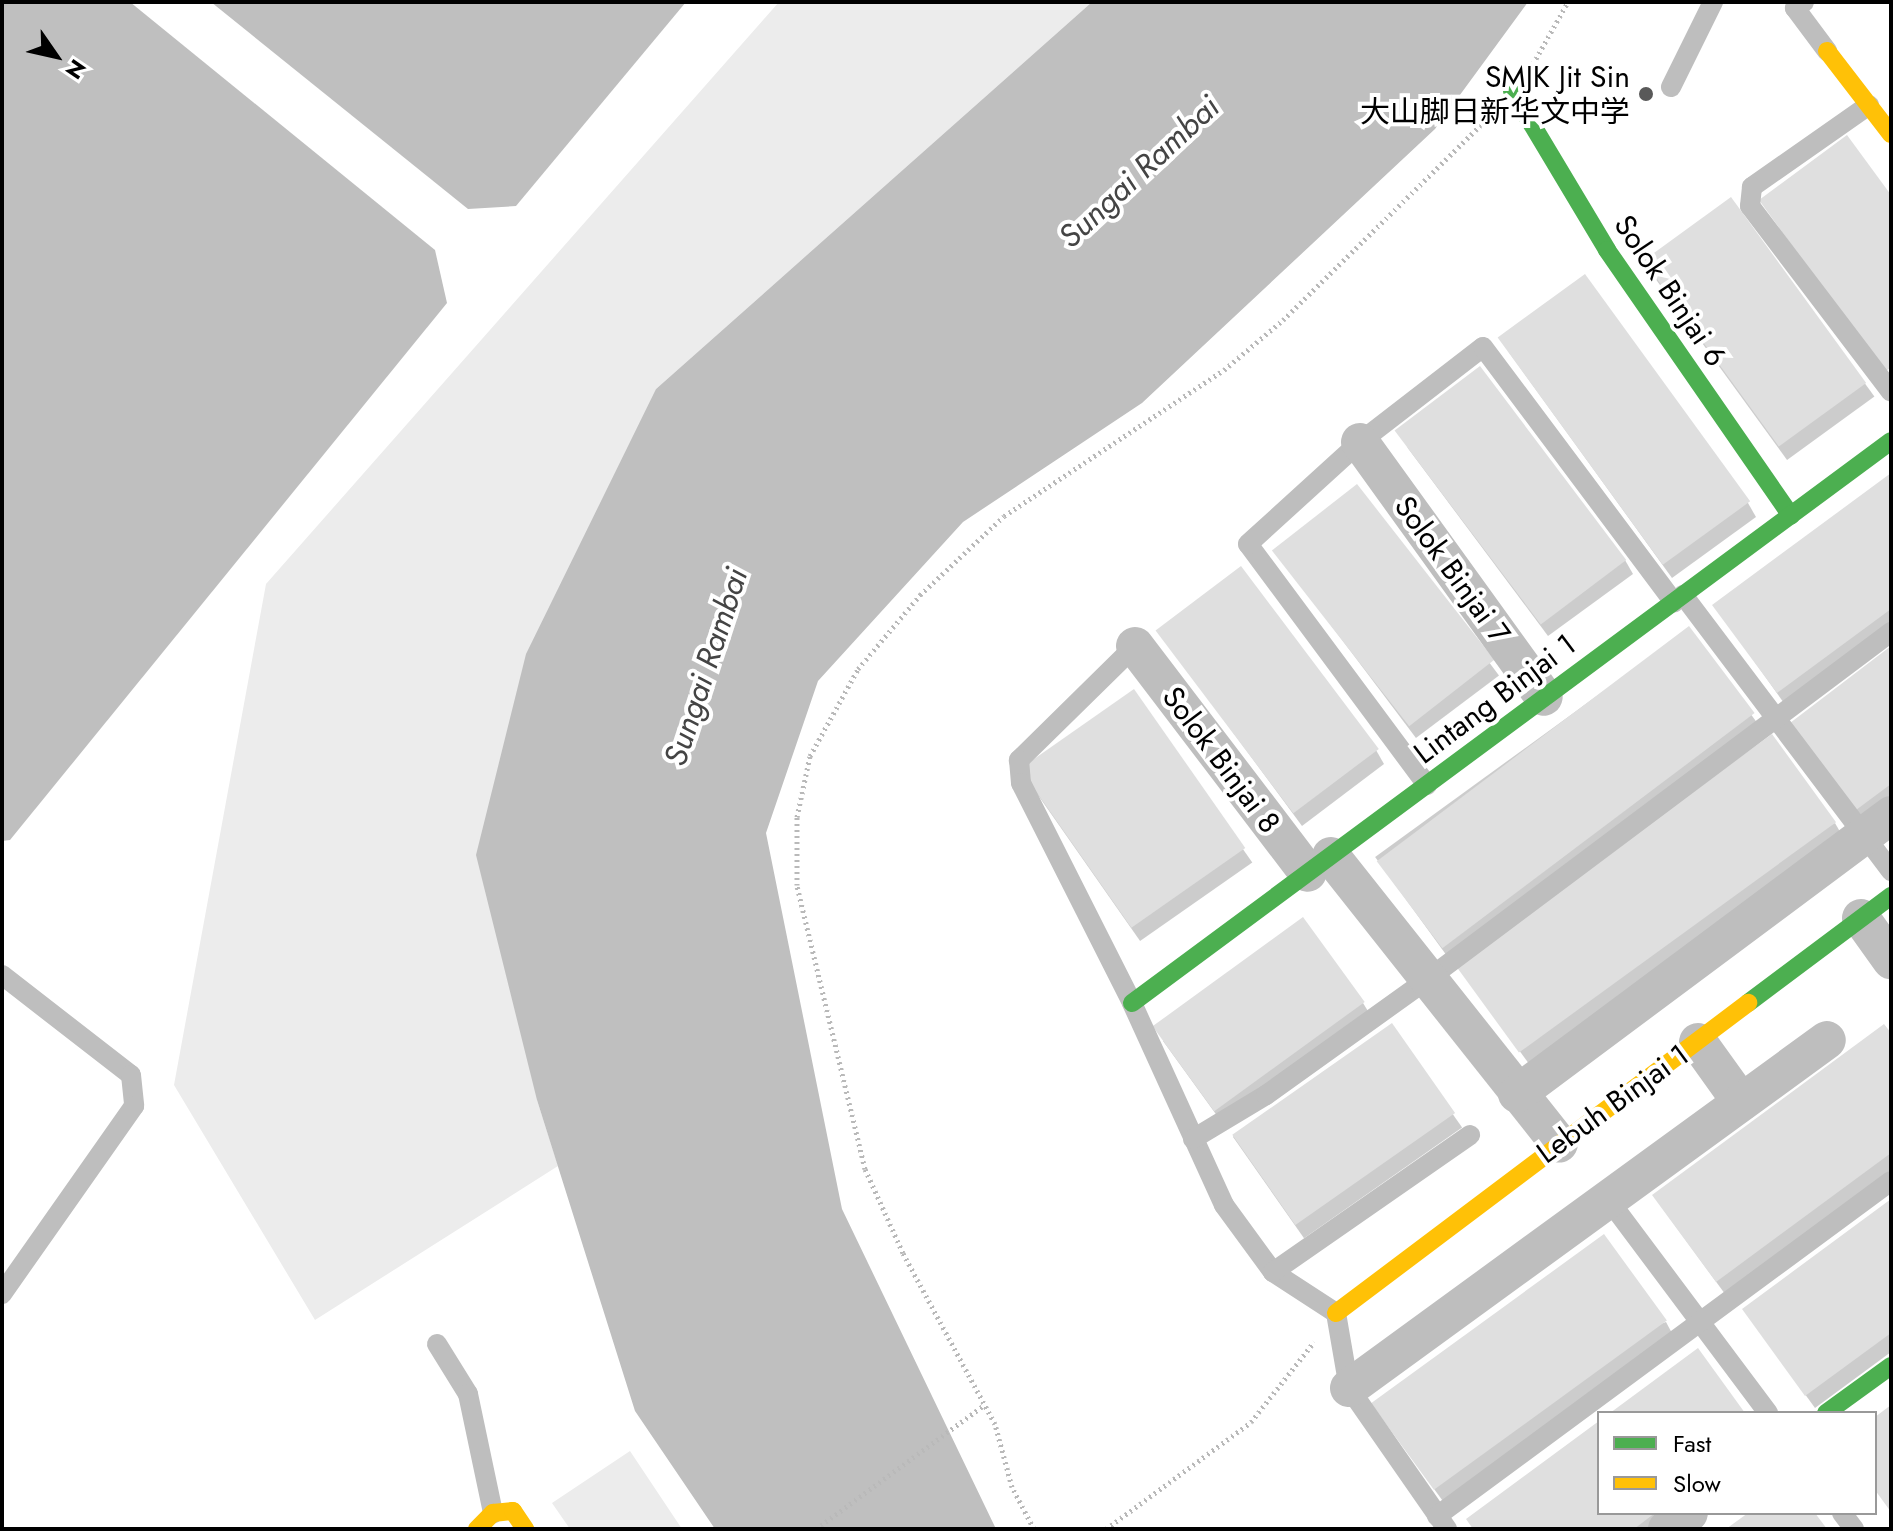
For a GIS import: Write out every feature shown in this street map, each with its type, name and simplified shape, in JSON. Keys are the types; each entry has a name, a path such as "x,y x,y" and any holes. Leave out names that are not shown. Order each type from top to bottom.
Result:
{"street":[{"path":"1827,51 1891,134"},
{"name":"Solok Binjai 6","path":"1512,91 1607,250 1791,516"},
{"name":"Lintang Binjai 1","path":"1132,1003 1891,441"},
{"name":"Solok Binjai 7","path":"1360,442 1544,697"},
{"name":"Solok Binjai 8","path":"1135,646 1320,864 1428,979 1559,1144"},
{"path":"1517,1094 1877,826"},
{"name":"Lebuh Binjai 1","path":"1336,1313 1891,896"},
{"path":"1861,918 1891,960"},
{"path":"1349,1388 1827,1040"},
{"path":"1698,1042 1741,1102"},
{"path":"1829,1411 1891,1366"},
{"path":"477,1529 493,1513 513,1511 525,1529"},
{"path":"1667,1529 1686,1515"}],"lane":[{"path":"1671,87 1713,2"},
{"path":"1804,2 1795,8 1827,51"},
{"path":"1869,105 1752,187 1750,206 1891,392"},
{"path":"1427,785 1248,544 1360,442 1483,347 1774,719 1877,826 1891,871"},
{"path":"1193,1139 1266,1095 1428,979 1891,632"},
{"path":"1135,646 1039,737 1017,768 1055,856 1132,1003 1224,1205 1273,1272 1336,1313 1349,1388 1442,1523 1891,1181"},
{"path":"2,975 131,1075 134,1106 2,1294"},
{"path":"1273,1272 1470,1135"},
{"path":"1608,1199 1767,1411"},
{"path":"437,1344 468,1394 493,1513"}],"path":[{"path":"1106,1529 1251,1422 1336,1313"},
{"path":"816,1529 984,1405"}],"shaded area":[{"path":"779,2 1092,2 656,389 537,1100 558,1166 315,1320 174,1085 266,584"},
{"path":"630,1451 682,1529 570,1529 552,1503"}],"water":[{"path":"2,2 130,2 435,250 447,303 10,840 2,841"},
{"path":"211,2 686,2 516,206 468,209"},
{"name":"Sungai Rambai","path":"1092,2 1528,2 1435,129 1142,403 963,522 818,681 766,833 842,1209 996,1529 715,1529 635,1411 537,1100 476,855 526,654 656,389"}],"building":[{"path":"1847,135 1891,195 1891,367 1884,373 1759,200"},
{"path":"1731,197 1866,383 1779,447 1644,260"},
{"path":"1585,274 1750,501 1663,565 1498,337"},
{"path":"1480,366 1626,560 1541,624 1395,430"},
{"path":"1891,473 1891,609 1777,693 1712,605"},
{"path":"1357,484 1494,660 1409,726 1272,550"},
{"path":"1241,566 1379,749 1293,813 1156,630"},
{"path":"1689,626 1755,713 1442,948 1377,861"},
{"path":"1891,646 1891,784 1856,810 1790,723"},
{"path":"1134,689 1245,848 1131,928 1020,769"},
{"path":"1772,734 1836,822 1519,1053 1455,964"},
{"path":"1303,917 1365,1002 1214,1111 1153,1026"},
{"path":"1392,1023 1455,1113 1295,1225 1232,1135"},
{"path":"1884,1024 1891,1033 1891,1153 1716,1282 1652,1195"},
{"path":"1891,1199 1891,1333 1805,1396 1742,1309"},
{"path":"1604,1234 1667,1321 1434,1490 1371,1403"},
{"path":"1698,1348 1744,1411 1613,1411"},
{"path":"1891,1405 1891,1512 1877,1493 1877,1416"},
{"path":"1597,1422 1597,1515 1652,1515 1634,1529 1473,1529 1466,1519"},
{"path":"1745,1515 1816,1515 1827,1529 1726,1529"}],"traffic: fast":[{"path":"1512,91 1607,250 1791,516"},
{"path":"1132,1003 1891,441"},
{"path":"1748,1003 1891,896"},
{"path":"1829,1411 1891,1366"}],"traffic: slow":[{"path":"1827,51 1891,134"},
{"path":"1336,1313 1748,1003"},
{"path":"477,1529 493,1513 513,1511 525,1529"}],"place":[{"name":"SMJK Jit Sin 大山脚日新华文中学","path":"1646,94"}]}
